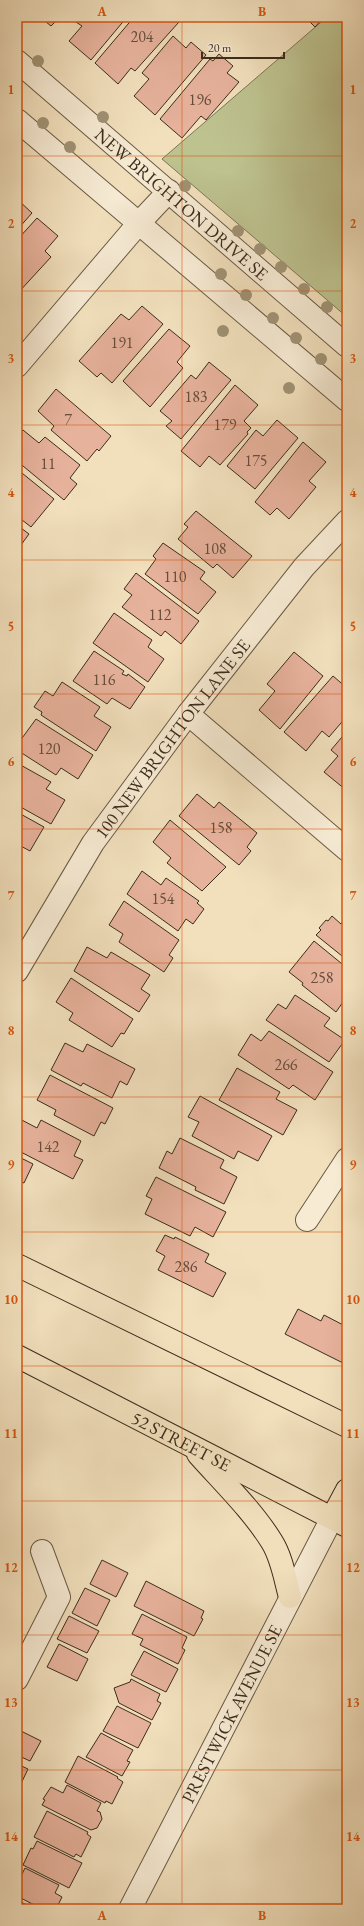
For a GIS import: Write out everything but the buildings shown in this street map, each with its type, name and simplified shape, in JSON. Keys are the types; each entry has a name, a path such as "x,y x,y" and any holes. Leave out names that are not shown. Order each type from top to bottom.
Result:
{"main road":[{"path":"17,1265 347,1426"},
{"name":"52 STREET SE","path":"17,1356 342,1520"},
{"path":"190,1444 251,1514 272,1542 280,1559 290,1597"},
{"path":"342,1520 347,1490"}],"street":[{"name":"NEW BRIGHTON DRIVE SE","path":"17,61 347,346"},
{"path":"17,120 347,400"},
{"path":"17,366 139,223 169,191"},
{"name":"100 NEW BRIGHTON LANE SE","path":"17,971 93,843 188,714 304,567 347,521"},
{"path":"188,714 347,850"},
{"path":"307,1220 347,1159"},
{"name":"PRESTWICK AVENUE SE","path":"130,1909 290,1597 342,1520"},
{"path":"17,1679 59,1597 42,1551"}],"green space":[{"path":"327,17 347,17 347,317 162,159"}]}
